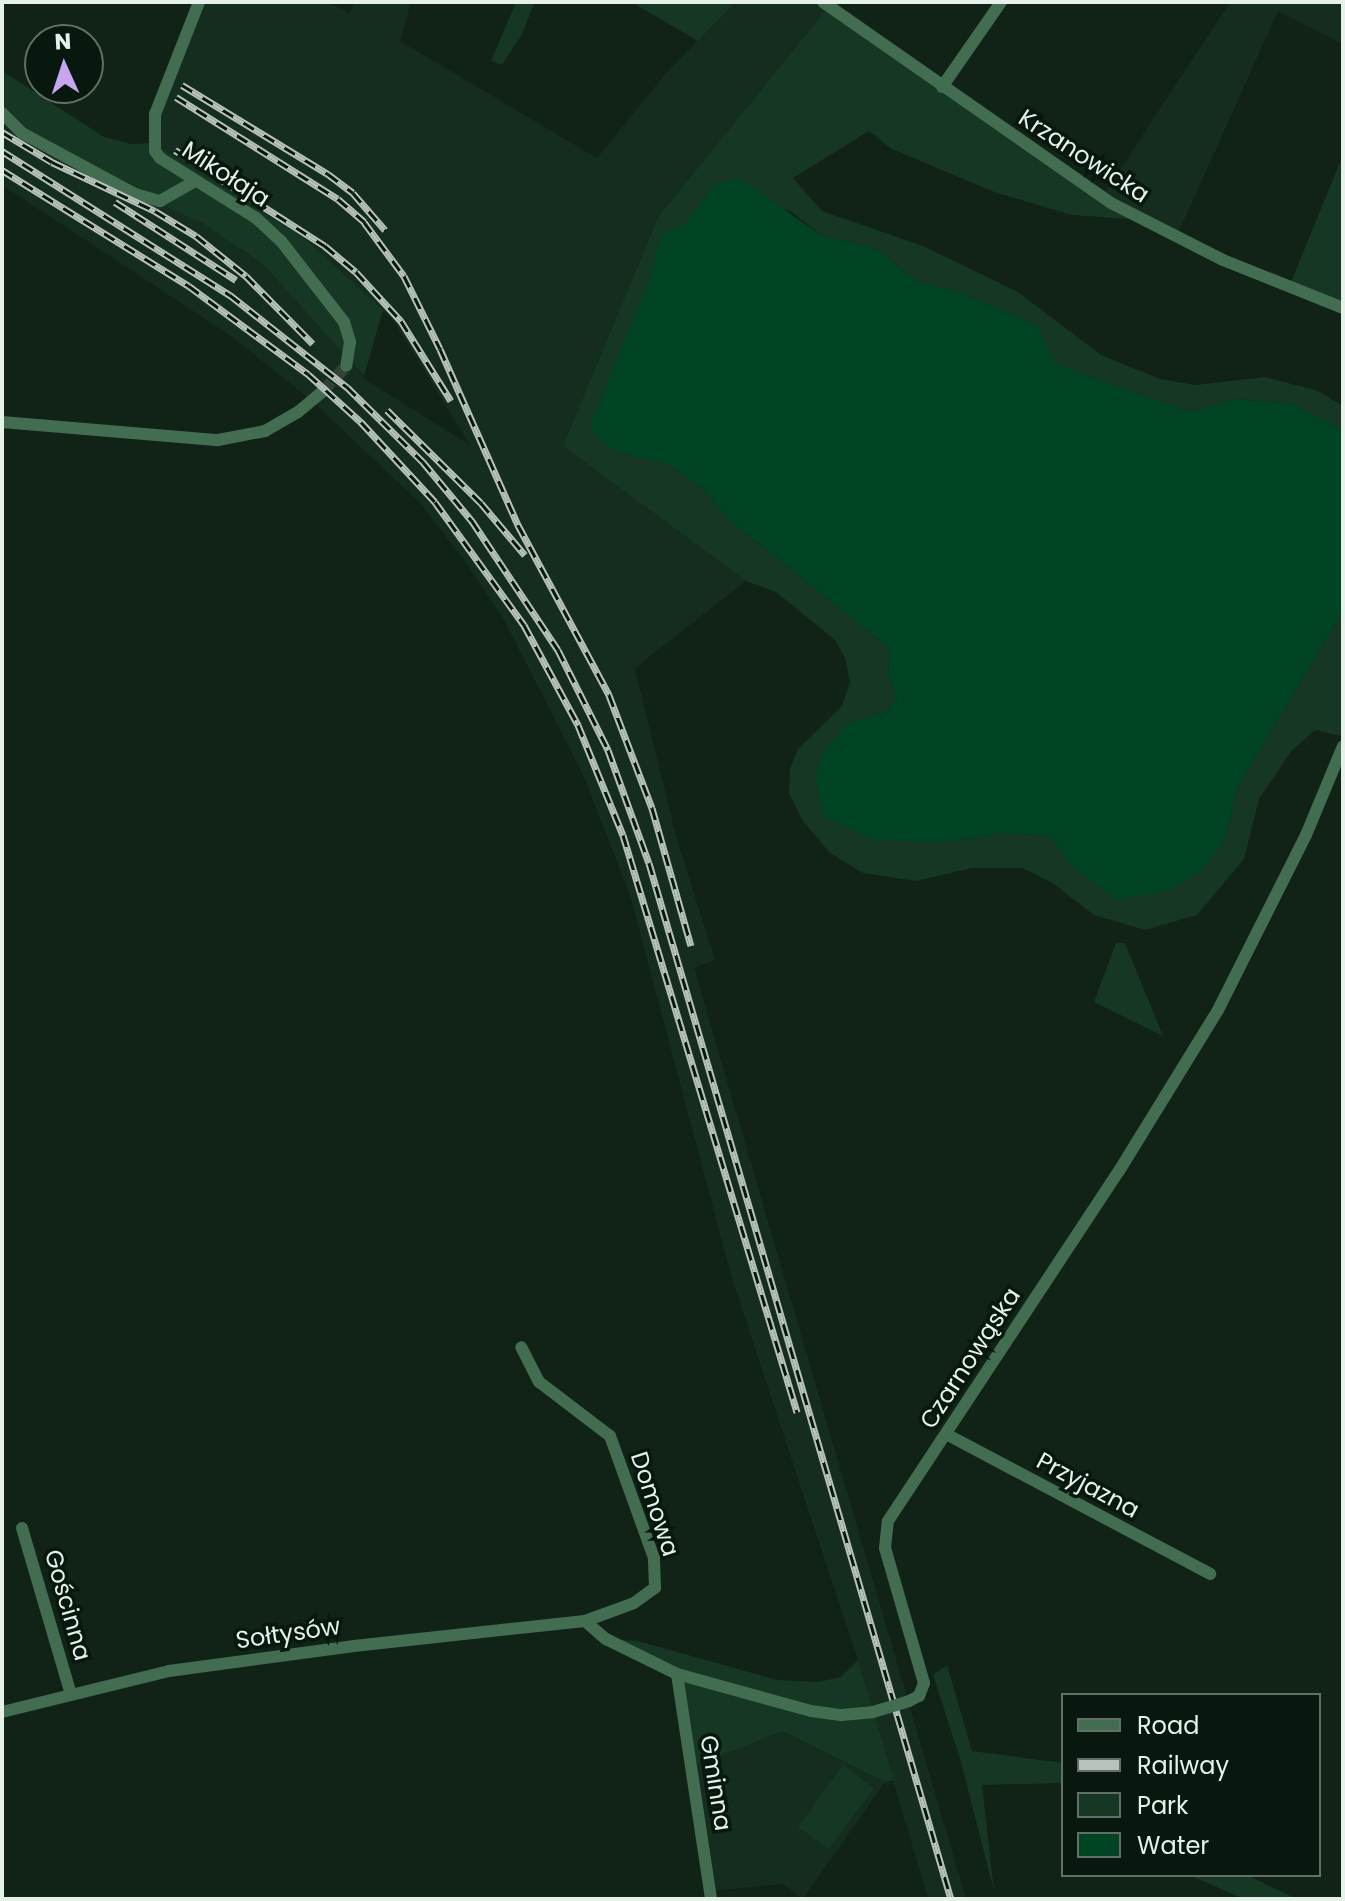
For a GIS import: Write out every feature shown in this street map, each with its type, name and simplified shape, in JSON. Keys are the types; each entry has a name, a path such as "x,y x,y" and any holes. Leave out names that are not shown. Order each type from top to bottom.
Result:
{"street":[{"name":"Mikołaja","path":"199,2 159,103 152,135 160,158 256,218 281,241 344,322 350,342 346,366"},
{"name":"Krzanowicka","path":"823,2 1081,185 1142,220 1223,260 1343,308"},
{"path":"942,87 1001,2"},
{"path":"2,113 22,133 135,194 160,201 195,181"},
{"path":"2,422 218,440 265,431 298,412 323,391"},
{"name":"Czarnowąska","path":"585,1621 606,1639 677,1674 811,1711 841,1715 873,1712 919,1696 924,1683 885,1548 886,1527 1119,1171 1218,1010 1306,835 1343,746"},
{"name":"Domowa","path":"521,1347 539,1382 610,1436 654,1558 655,1588 634,1603 585,1621"},
{"name":"Przyjazna","path":"946,1434 1210,1574"},
{"name":"Gościnna","path":"22,1528 71,1694"},
{"name":"Sołtysów","path":"2,1712 169,1671 585,1621"},
{"name":"Gminna","path":"677,1674 711,1899"}],"shaded area":[{"path":"199,2 328,2 349,13 355,2 411,2 400,41 597,158 666,73 736,2 823,2 829,6 658,217 563,446 746,581 635,668 676,836 715,960 694,968 966,1899 928,1899 858,1660 732,1279 630,895 584,777 504,620 421,504 312,401 231,336 2,185 2,113 199,221 263,264 309,311 366,380 470,445 393,320 303,238 153,143 152,135"},
{"path":"1230,2 1343,2 1343,44 1278,11 1176,238 1102,197"},
{"path":"783,1731 885,1782 803,1899 783,1884 710,1891 691,1763 707,1761"}],"green space":[{"path":"516,2 535,2 522,34 502,65 491,61"},
{"path":"631,2 736,2 698,41"},
{"path":"829,6 1142,220 1072,215 997,193 892,149 869,131 793,178 822,211 923,246 1018,292 1101,355 1160,379 1196,385 1265,377 1318,391 1343,406 1343,430 1292,404 1236,399 1190,412 1054,364 1037,325 961,293 916,281 877,249 821,235 792,212 714,185 685,225 661,235 617,452 668,464 702,489 731,521 890,649 888,675 897,699 888,711 849,723 945,842 1003,833 1050,836 1073,867 1223,843 1238,786 1343,611 1341,736 1316,730 1292,750 1259,799 1244,859 1197,915 1145,930 1094,915 1054,884 1023,868 972,868 916,881 863,873 830,853 803,821 789,793 790,769 798,749 842,706 850,682 845,658 835,640 776,592 746,581 563,446 658,217"},
{"path":"2,71 24,85 24,104 53,104 104,137 131,144 153,143 304,238 383,310 364,376 263,264 199,221 116,185 2,113"},
{"path":"1343,155 1343,308 1289,287"},
{"path":"1116,943 1125,943 1163,1036 1094,1002"},
{"path":"606,1639 638,1641 777,1680 818,1682 841,1677 858,1660 894,1780 885,1782 783,1731 707,1761 691,1763 677,1674"},
{"path":"947,1665 972,1751 1061,1763 1061,1783 982,1785 994,1891 961,1762 933,1675"},
{"path":"843,1765 874,1788 829,1849 798,1827"},
{"path":"1194,1877 1251,1877 1297,1899 1244,1899"}],"water":[{"path":"739,178 821,235 877,249 916,281 961,293 1037,325 1055,364 1190,412 1236,399 1292,404 1343,430 1343,611 1238,786 1223,843 1199,872 1165,892 1116,899 1073,867 1050,836 1003,833 945,842 874,840 824,817 816,779 822,753 849,723 888,711 897,699 888,675 890,649 731,521 702,489 668,464 617,452 598,439 590,426 649,281 661,235 685,224 714,185"}],"tunnel":[{"path":"323,391 346,366"}],"railway":[{"path":"182,85 328,174 353,193 385,230"},
{"path":"176,97 338,199 364,222 404,276 518,525 609,695 652,808 691,946"},
{"path":"2,132 52,162 155,211 196,236 246,276 313,344"},
{"path":"175,150 325,246 356,272 401,321 451,401"},
{"path":"2,151 230,295 347,387 423,462 472,521 558,650 608,750 649,863 951,1899"},
{"path":"2,170 189,286 308,374 361,422 435,502 524,625 578,725 623,835 797,1412"},
{"path":"115,202 236,280"},
{"path":"387,410 481,503 525,555"}]}
